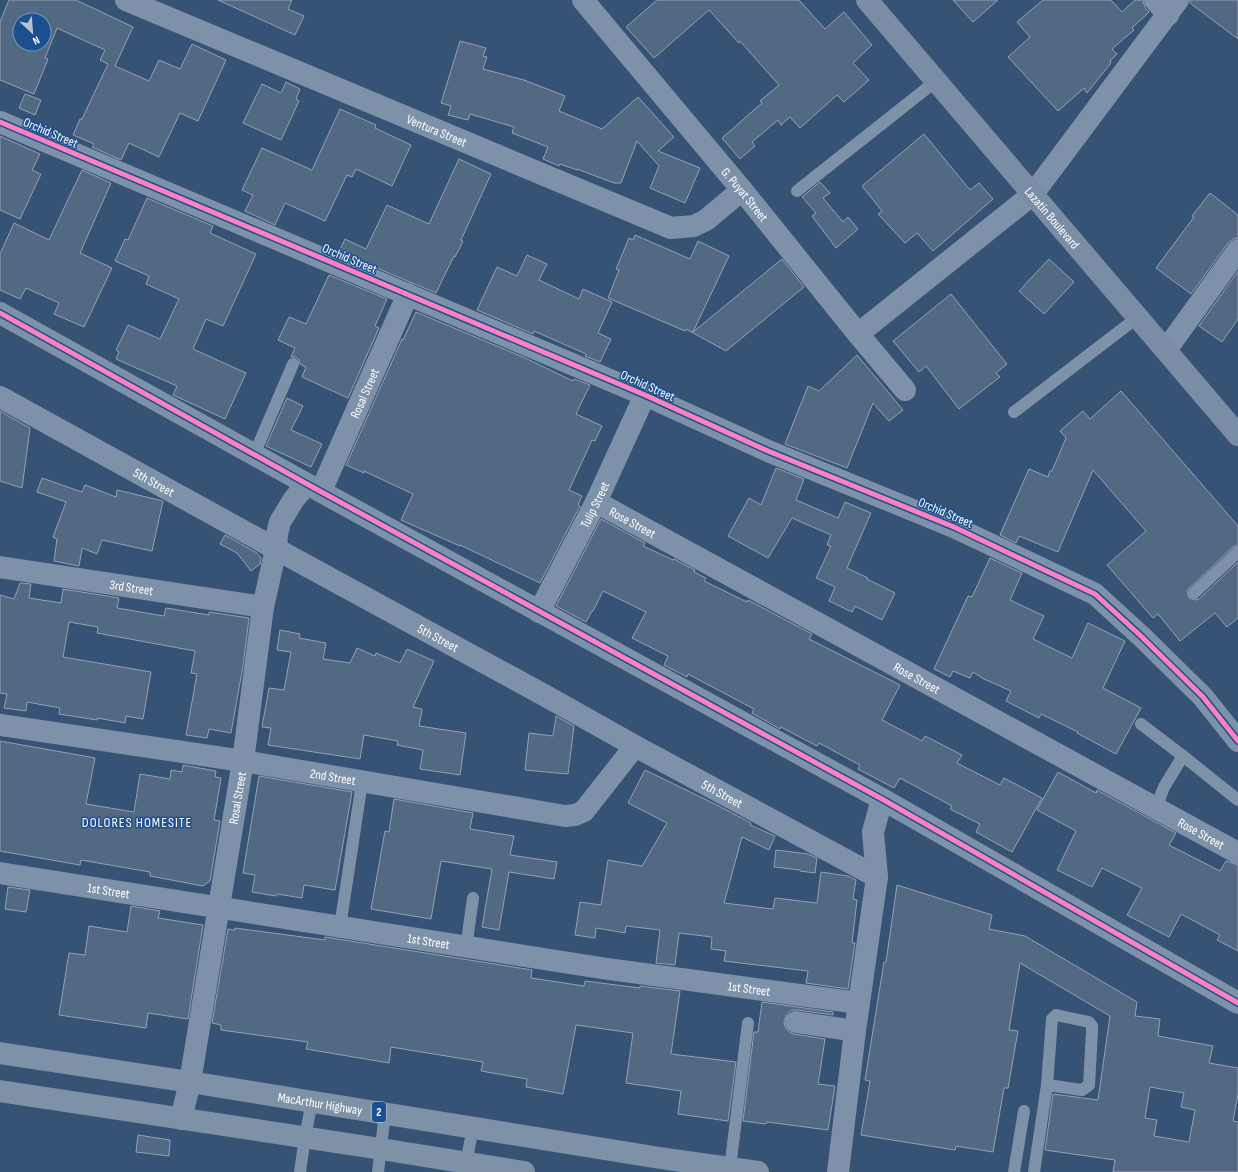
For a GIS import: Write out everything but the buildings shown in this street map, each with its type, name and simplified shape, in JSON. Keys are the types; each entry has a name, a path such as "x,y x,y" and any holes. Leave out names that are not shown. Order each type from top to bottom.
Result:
{"highway":[{"name":"MacArthur Highway","path":"0,1053 385,1113 473,1128 658,1165 730,1168 758,1172"},
{"path":"0,1091 381,1149 465,1167 524,1172"}],"main road":[{"name":"Lazatin Boulevard","path":"867,0 1238,435"}],"street":[{"name":"Ventura Street","path":"126,0 671,228 694,226 706,220 742,190"},
{"name":"G. Puyat Street","path":"583,0 742,190 904,390"},
{"path":"858,334 1033,194 1167,5"},
{"name":"Orchid Street","path":"0,122 645,395 768,451 954,526 1095,594 1142,637 1203,697 1238,741"},
{"path":"1166,350 1238,250"},
{"name":"Rosal Street","path":"181,1119 190,1082 218,908 244,761 263,607 276,549 277,534 280,522 294,499 314,488 408,294"},
{"path":"0,313 539,612 882,798 1238,1003"},
{"name":"Tulip Street","path":"539,612 596,502 645,395"},
{"name":"5th Street","path":"0,397 538,691 635,746 877,877"},
{"name":"Rose Street","path":"596,502 1238,853"},
{"name":"3rd Street","path":"0,567 263,607"},
{"name":"2nd Street","path":"0,725 244,761 564,816 574,815 584,811 635,746"},
{"path":"838,1172 855,1031 877,877 872,832 882,798"},
{"name":"1st Street","path":"0,873 466,948 859,1004"},
{"path":"796,1022 855,1031"}],"lane":[{"path":"797,191 936,81"},
{"path":"1014,412 1138,317"},
{"path":"254,455 293,364"},
{"path":"1194,593 1238,552"},
{"path":"1141,724 1238,800"},
{"path":"1156,808 1164,787 1183,756"},
{"path":"340,928 362,782"},
{"path":"466,948 473,898"},
{"path":"1034,1172 1047,1085 1052,1020 1056,1015 1089,1022 1092,1026 1092,1032 1089,1085 1082,1090 1047,1085"},
{"path":"730,1168 748,1023"},
{"path":"300,1172 312,1101"},
{"path":"1014,1172 1024,1111"},
{"path":"378,1172 385,1113"},
{"path":"465,1167 473,1128"}],"cycle path":[{"path":"0,122 645,395 768,451 954,527 1095,594 1142,637 1203,697 1238,741"},
{"path":"0,313 307,484 882,799 1238,1003"}],"district":[{"name":"DOLORES HOMESITE","path":"137,822"}]}
